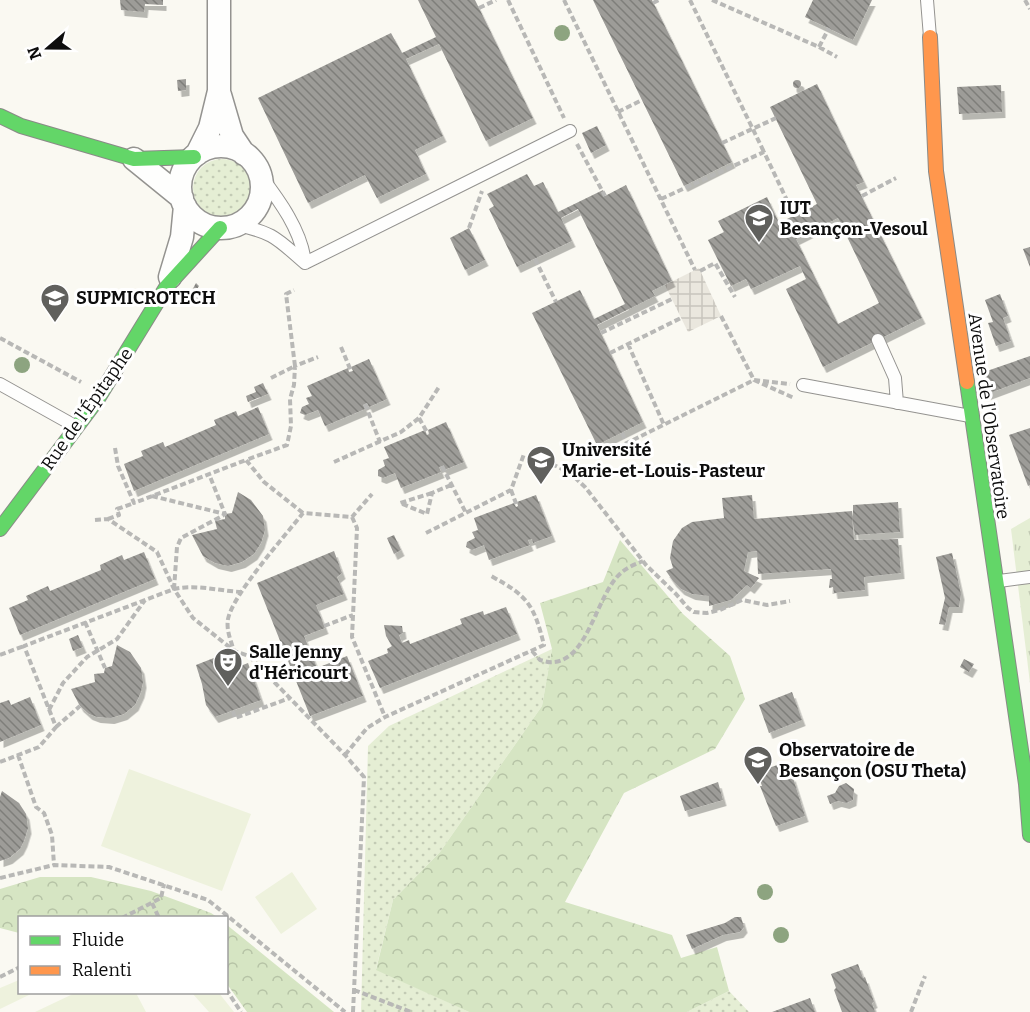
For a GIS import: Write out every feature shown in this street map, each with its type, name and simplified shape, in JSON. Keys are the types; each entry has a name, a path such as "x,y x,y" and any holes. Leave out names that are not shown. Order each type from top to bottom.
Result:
{"street":[{"path":"184,202 181,185 183,172 196,156 213,117 219,91 219,0"},
{"name":"Avenue de l'Observatoire","path":"930,37 936,171 1026,784 1030,835"},
{"path":"134,159 184,202 200,222 209,226 229,226 248,218 256,208 261,195 260,176 254,163 244,154 232,136 219,91"},
{"path":"0,117 21,126 134,159 196,156 206,150 220,147 230,148 244,154"},
{"name":"Rue de l'Épitaphe","path":"0,529 77,428 121,363 167,286 182,237 184,202"},
{"name":"Rue de l'Épitaphe","path":"167,286 229,226"}],"lane":[{"name":"Avenue de l'Observatoire","path":"927,0 930,37"},
{"path":"305,263 570,131"},
{"path":"260,176 275,194 296,232 304,250 305,263"},
{"path":"229,226 267,232 276,237 305,263"},
{"path":"878,340 896,378 897,403"},
{"path":"0,384 77,428"},
{"path":"803,385 971,417"},
{"path":"995,581 1030,577"},
{"path":"1010,678 1025,682"}],"path":[{"path":"479,8 496,0"},
{"path":"508,0 570,131 603,194"},
{"path":"564,0 697,270 715,263 735,297"},
{"path":"653,3 659,0"},
{"path":"690,0 794,215"},
{"path":"712,0 819,46 837,57"},
{"path":"1025,0 1030,9"},
{"path":"819,46 828,28"},
{"path":"618,112 642,100"},
{"path":"722,143 776,118"},
{"path":"661,199 764,152"},
{"path":"469,228 490,171"},
{"path":"862,196 896,178"},
{"path":"535,259 556,302"},
{"path":"95,520 119,515 117,509 286,445 291,426 290,399 294,385 295,366 286,294 294,290"},
{"path":"601,333 672,299"},
{"path":"622,434 627,443 754,380 803,385 802,402 754,380 721,316"},
{"path":"610,353 681,318"},
{"path":"0,338 84,384"},
{"path":"628,344 664,425"},
{"path":"341,347 351,371"},
{"path":"271,378 318,357"},
{"path":"334,462 401,432 419,418 439,387"},
{"path":"365,404 380,442"},
{"path":"419,418 428,434"},
{"path":"115,448 118,466 134,503"},
{"path":"517,506 511,489 524,454"},
{"path":"246,460 264,482 303,513 352,517"},
{"path":"543,469 554,465 570,473 585,487 643,561 694,612 707,613 720,610 742,600 767,606 790,601"},
{"path":"442,466 466,513"},
{"path":"209,474 225,514"},
{"path":"432,493 427,514 400,503 451,485"},
{"path":"426,533 511,489"},
{"path":"352,517 372,494"},
{"path":"152,496 225,514"},
{"path":"234,651 227,628 228,618 242,592 303,513"},
{"path":"174,590 177,547 182,538 225,514"},
{"path":"352,517 357,528 352,637 385,717"},
{"path":"108,519 157,552 174,590 193,618 234,651 249,656 364,777 361,798 353,1012"},
{"path":"532,651 540,660 554,662 563,659 579,646 606,593 621,573 643,561"},
{"path":"345,755 367,728 385,717 544,645 536,614 516,589 491,576"},
{"path":"0,655 188,586 242,592"},
{"path":"49,711 63,684 87,657 117,639 146,600"},
{"path":"324,626 353,615"},
{"path":"85,622 105,668"},
{"path":"249,656 279,643"},
{"path":"24,646 56,727"},
{"path":"233,711 235,718 290,698"},
{"path":"0,762 39,747 56,727 80,706"},
{"path":"18,755 36,807 44,813 52,835 54,865"},
{"path":"0,878 54,865 110,867 208,900 228,916"},
{"path":"126,916 161,898 164,884"},
{"path":"152,903 158,916"},
{"path":"228,916 345,1012"},
{"path":"0,977 18,969"},
{"path":"911,1012 925,976"},
{"path":"354,990 411,1012"},
{"path":"228,992 241,1012"}],"green space":[{"path":"222,159 233,161 243,167 249,177 251,188 249,199 243,209 233,215 222,217 211,215 201,209 195,199 193,188 195,177 201,167 211,161"},
{"path":"1030,518 1030,683 1011,529"},
{"path":"620,540 683,614 730,656 745,699 715,749 624,793 565,902 672,935 681,958 717,947 729,991 687,1012 469,1012 376,970 393,900 440,852 542,706 552,649 540,603 603,582"},
{"path":"552,649 542,706 440,852 393,900 376,969 469,1012 361,1012 368,746 389,726"},
{"path":"129,769 251,814 222,891 101,846"},
{"path":"292,872 317,909 281,934 255,897"},
{"path":"40,877 91,877 151,891 216,916 18,916 18,933 0,928 0,889"},
{"path":"228,926 334,1012 247,1012 228,985"},
{"path":"18,980 18,994 31,994 0,1009 0,988"},
{"path":"729,991 749,1012 687,1012"},
{"path":"73,994 137,994 146,1012 35,1012"},
{"path":"193,994 220,994 234,1012 209,1012"}],"shaded area":[{"path":"699,268 721,316 688,332 665,285"}],"building":[{"path":"120,0 163,0 163,5 145,4 144,12 121,10"},
{"path":"418,0 475,0 533,118 486,141 439,44 406,59 443,136 415,150 426,174 377,198 365,175 308,203 258,98 391,33 402,53 436,37"},
{"path":"593,0 652,0 732,162 684,186"},
{"path":"813,0 872,0 853,40 805,17"},
{"path":"186,79 186,90 178,91 177,80"},
{"path":"797,80 801,84 797,88 793,84"},
{"path":"817,84 864,182 856,185 922,318 823,367 786,289 806,279 800,266 751,289 746,279 731,286 708,240 724,232 718,221 767,197 779,223 817,204 770,107","holes":["838,218 879,303 838,324 796,239"]},
{"path":"1001,85 1002,112 959,114 957,87"},
{"path":"597,126 606,145 591,153 582,133"},
{"path":"527,174 534,186 543,182 558,212 603,190 605,196 626,185 672,281 652,291 655,296 597,325 643,422 597,445 532,313 580,290 594,319 625,304 578,209 561,218 572,241 517,267 489,209 494,206 487,194"},
{"path":"469,228 485,260 465,270 450,238"},
{"path":"1030,247 1030,267 1023,249"},
{"path":"196,283 199,286 194,294 191,292"},
{"path":"1000,294 1008,316 1003,318 1011,341 996,346 988,323 993,322 985,300"},
{"path":"1030,356 1030,378 987,394 984,372"},
{"path":"369,359 387,399 369,407 367,403 363,405 365,409 325,426 318,410 305,415 300,413 302,407 309,404 306,398 312,396 307,386 348,368 349,372 353,371 351,367"},
{"path":"263,383 268,394 248,402 246,396 256,392 254,387"},
{"path":"258,407 269,434 134,491 124,464 143,456 141,451 163,442 165,447 216,425 214,420 236,411 238,416"},
{"path":"446,422 464,462 444,470 442,466 439,467 441,472 401,488 395,473 383,478 378,476 378,470 385,466 383,460 389,458 384,447 425,430 427,435 428,430"},
{"path":"1030,428 1030,485 1028,486 1009,435"},
{"path":"238,492 251,500 263,516 265,530 254,554 242,562 228,566 215,563 203,556 192,535 217,529 215,521 225,519 225,514 232,513"},
{"path":"536,495 552,536 533,543 532,539 528,540 530,545 489,560 484,545 472,550 466,547 467,542 475,538 472,532 478,530 474,518 514,503 516,507 517,502"},
{"path":"752,495 754,519 852,511 853,517 853,505 898,502 900,532 855,535 852,517 854,540 898,539 901,573 864,577 865,590 834,593 833,587 829,588 830,579 832,579 831,569 758,574 757,551 748,552 744,571 759,578 751,588 747,585 731,600 709,606 709,596 692,594 681,589 666,571 673,568 670,558 673,541 682,528 692,522 724,518 722,498"},
{"path":"394,535 401,550 394,554 387,538"},
{"path":"334,551 342,573 337,577 344,594 316,605 325,628 304,636 317,668 347,656 363,696 310,716 257,583"},
{"path":"144,552 155,579 20,635 9,608 28,600 26,596 48,586 50,591 101,570 100,565 122,555 124,560"},
{"path":"952,553 961,594 959,607 949,607 945,625 939,624 945,598 936,557"},
{"path":"506,607 517,634 380,688 368,661 388,653 387,649 392,646 386,636 384,625 402,626 403,633 399,635 402,643 409,640 410,644 462,624 460,619 483,611 484,615"},
{"path":"78,635 83,647 73,651 69,639"},
{"path":"117,645 130,652 141,668 143,682 141,692 135,705 124,714 111,718 97,717 89,714 80,706 71,689 95,682 94,674 104,673 105,668 112,666"},
{"path":"229,652 235,668 248,663 261,700 215,717 206,705 196,665"},
{"path":"964,659 974,664 969,672 960,667"},
{"path":"792,692 802,720 769,733 759,705"},
{"path":"30,697 41,725 0,742 0,703 9,700 11,705"},
{"path":"786,762 805,816 776,826 760,786 762,786 757,772"},
{"path":"718,782 723,800 685,811 680,796"},
{"path":"846,783 854,789 853,800 830,804 827,796 835,793 839,786"},
{"path":"2,791 19,803 26,814 28,828 20,849 9,858 0,861 0,797"},
{"path":"735,917 741,917 744,927 740,932 723,935 692,949 686,935 725,923"},
{"path":"858,964 874,1002 872,1003 875,1012 842,1012 834,990 836,988 831,974"},
{"path":"810,998 815,1012 772,1012"}],"traffic: fast":[{"path":"0,116 21,126 134,159 194,157"},
{"path":"0,529 97,400 167,286 220,228"},
{"path":"967,382 1026,784 1030,835"}],"traffic: slow":[{"path":"930,37 936,171 967,382"}],"place":[{"name":"IUT Besançon-Vesoul","path":"759,244"},
{"name":"SUPMICROTECH","path":"55,324"},
{"name":"Université Marie-et-Louis-Pasteur","path":"541,486"},
{"name":"Salle Jenny d'Héricourt","path":"228,688"},
{"name":"Observatoire de Besançon (OSU Theta)","path":"758,786"}]}
